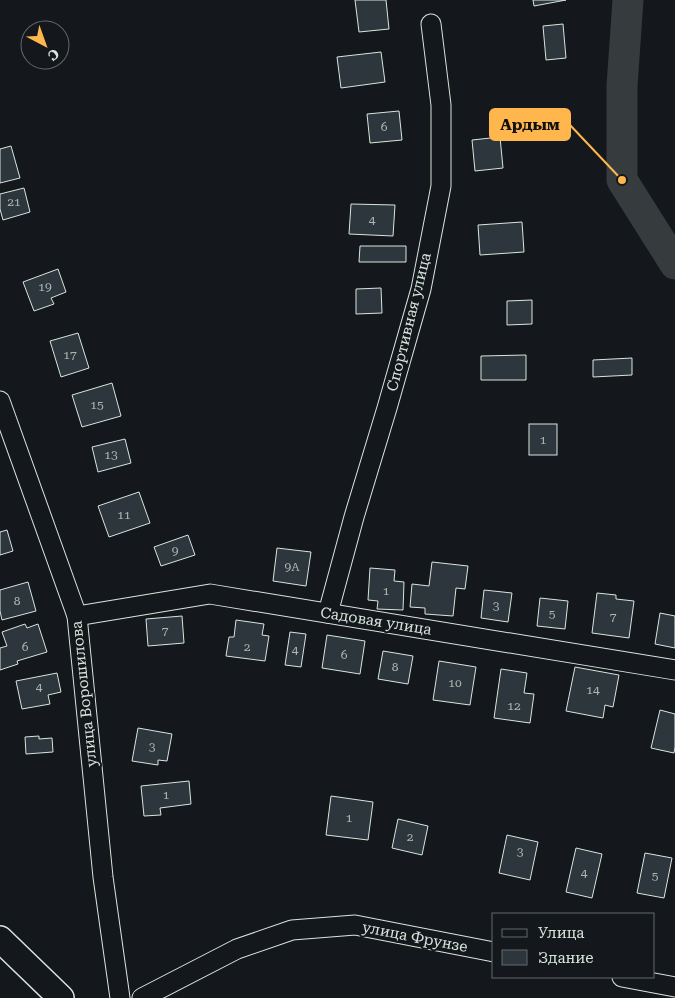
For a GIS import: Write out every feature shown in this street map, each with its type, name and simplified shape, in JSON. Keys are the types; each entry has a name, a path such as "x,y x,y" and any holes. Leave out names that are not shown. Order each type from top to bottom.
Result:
{"main road":[{"path":"0,940 61,998"}],"street":[{"name":"Спортивная улица","path":"328,613 420,290 440,186 442,105 431,24"},
{"name":"улица Ворошилова","path":"0,401 77,616 103,877 120,998"},
{"name":"Садовая улица","path":"77,616 210,594 675,670"},
{"name":"улица Фрунзе","path":"142,998 237,949 292,930 355,925 492,952"},
{"path":"627,978 675,987"}],"building":[{"path":"355,0 386,0 389,29 359,32"},
{"path":"533,0 566,0 534,6"},
{"path":"563,24 566,58 546,60 543,26"},
{"path":"381,52 385,82 341,88 337,57"},
{"path":"399,111 402,140 370,143 367,114"},
{"path":"500,137 503,168 475,171 472,140"},
{"path":"11,146 20,178 0,183 0,149"},
{"path":"24,188 30,212 3,220 0,209 0,194"},
{"path":"351,204 395,205 393,236 349,234"},
{"path":"522,222 524,252 480,255 478,225"},
{"path":"360,246 406,246 406,262 359,262"},
{"path":"58,269 66,292 51,298 54,304 34,311 23,282"},
{"path":"381,288 382,313 356,314 356,289"},
{"path":"532,300 532,324 507,325 507,301"},
{"path":"78,333 89,368 61,377 50,341"},
{"path":"526,355 526,380 481,380 481,356"},
{"path":"632,358 632,375 593,377 593,360"},
{"path":"112,383 121,416 82,427 72,395"},
{"path":"529,424 557,424 557,455 529,455"},
{"path":"125,439 131,463 98,472 92,447"},
{"path":"139,492 150,523 109,537 98,506"},
{"path":"7,530 13,551 0,555 0,532"},
{"path":"188,535 195,555 161,566 154,547"},
{"path":"277,548 311,552 306,586 273,581"},
{"path":"432,562 468,566 465,589 456,588 453,616 425,614 425,608 410,607 412,584 429,586"},
{"path":"370,568 395,570 394,581 404,582 403,610 377,609 378,601 368,600"},
{"path":"28,582 36,611 2,620 0,590"},
{"path":"484,590 512,593 508,622 481,618"},
{"path":"597,593 616,595 616,599 634,601 629,638 592,633"},
{"path":"540,598 568,601 565,629 537,626"},
{"path":"660,613 675,616 675,648 655,644"},
{"path":"182,616 184,643 148,646 146,619"},
{"path":"236,620 264,624 262,635 269,636 265,661 226,656 229,637 234,637"},
{"path":"25,624 27,628 38,624 47,652 17,661 18,664 0,670 0,648 7,646 2,632"},
{"path":"290,632 306,634 301,667 285,665"},
{"path":"327,635 365,641 360,674 322,668"},
{"path":"383,651 413,656 408,684 378,679"},
{"path":"439,661 476,667 470,705 433,700"},
{"path":"575,667 619,675 613,707 605,705 603,718 566,711"},
{"path":"501,669 527,673 524,693 534,694 530,723 494,718"},
{"path":"57,673 61,692 48,695 50,704 22,709 16,681"},
{"path":"660,710 675,714 674,753 651,748"},
{"path":"138,728 172,734 167,761 158,760 158,765 132,761"},
{"path":"39,736 39,739 52,738 53,752 26,754 25,737"},
{"path":"189,781 191,804 160,808 161,815 144,816 141,786"},
{"path":"331,796 373,802 368,840 326,835"},
{"path":"398,819 428,826 422,855 392,848"},
{"path":"507,835 538,842 530,880 499,873"},
{"path":"576,848 602,854 592,898 566,892"},
{"path":"645,853 672,858 664,898 637,893"}],"waterway":[{"path":"628,0 622,86 622,180 675,264"}],"place":[{"name":"Ардым","path":"622,180"}]}
